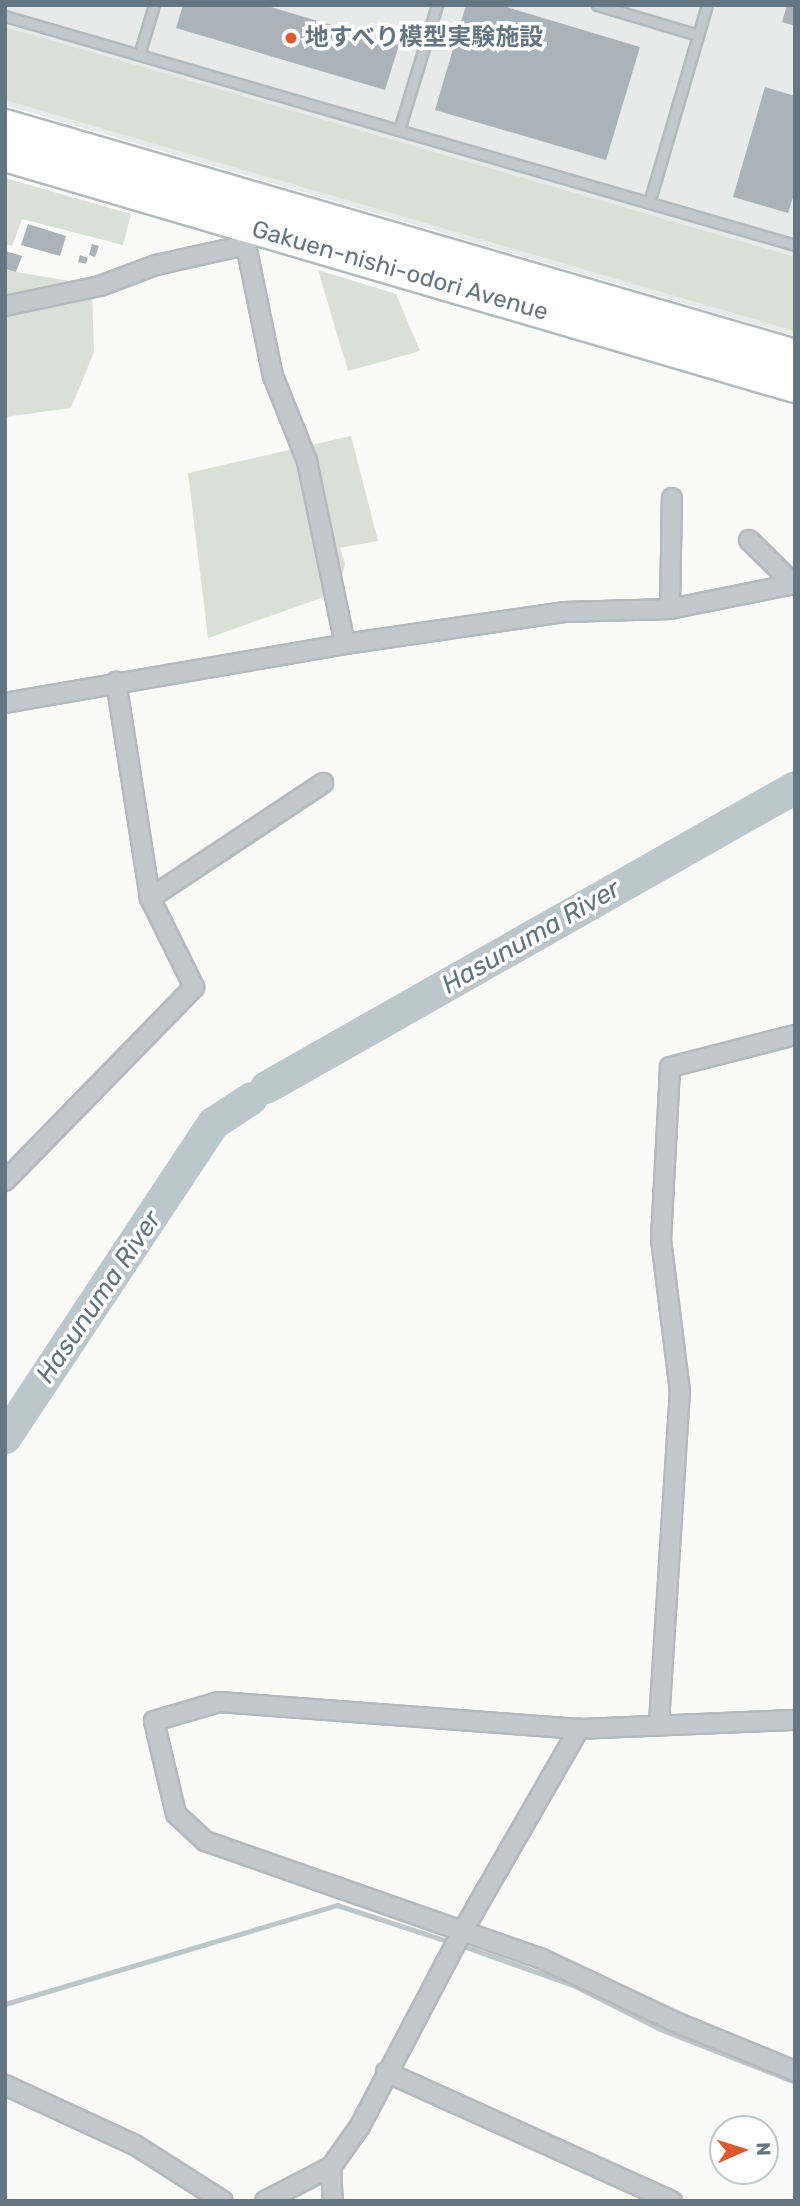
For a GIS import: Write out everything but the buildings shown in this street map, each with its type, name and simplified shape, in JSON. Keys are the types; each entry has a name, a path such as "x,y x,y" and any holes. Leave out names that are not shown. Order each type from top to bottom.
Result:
{"highway":[{"name":"Gakuen-nishi-odori Avenue","path":"5,126 795,356"},
{"name":"Gakuen-nishi-odori Avenue","path":"5,155 249,237 795,386"}],"street":[{"path":"5,306 100,286 249,237 270,365 307,461 345,644"},
{"path":"670,609 672,498"},
{"path":"749,540 794,584"},
{"path":"5,703 345,644 564,612 670,609 794,584"},
{"path":"5,1181 194,987 149,898 116,682"},
{"path":"149,898 323,783"},
{"path":"659,1723 680,1392 661,1240 670,1067 795,1035"},
{"path":"795,1720 659,1723 579,1729 219,1702 154,1721 176,1814 205,1841 461,1934 540,1958 673,2021 795,2071"},
{"path":"265,2201 331,2167 360,2126 386,2072 461,1934 579,1729"},
{"path":"386,2072 672,2201"},
{"path":"5,2085 135,2145 223,2201"},
{"path":"331,2167 333,2201"}],"lane":[{"path":"139,55 154,5"},
{"path":"399,130 437,5"},
{"path":"597,5 698,35"},
{"path":"649,203 707,5"},
{"path":"5,16 795,245"}],"shaded area":[{"path":"5,5 795,5 795,336 5,105"},
{"path":"5,27 795,257 795,331 5,100"},
{"path":"5,178 131,214 123,245 22,219 12,246 5,244"},
{"path":"5,270 87,284 92,290 94,352 71,408 5,417"},
{"path":"318,270 396,294 420,351 348,371"},
{"path":"351,436 378,541 340,548 345,564 338,592 208,638 188,473"}],"waterway":[{"name":"Hasunuma River","path":"266,1087 795,787"},
{"name":"Hasunuma River","path":"5,1437 213,1123 251,1098"},
{"path":"5,2004 337,1905 444,1940"},
{"path":"466,1947 573,1985 660,2029 795,2082"}],"place":[{"name":"地すべり模型実験施設","path":"291,38"}]}
